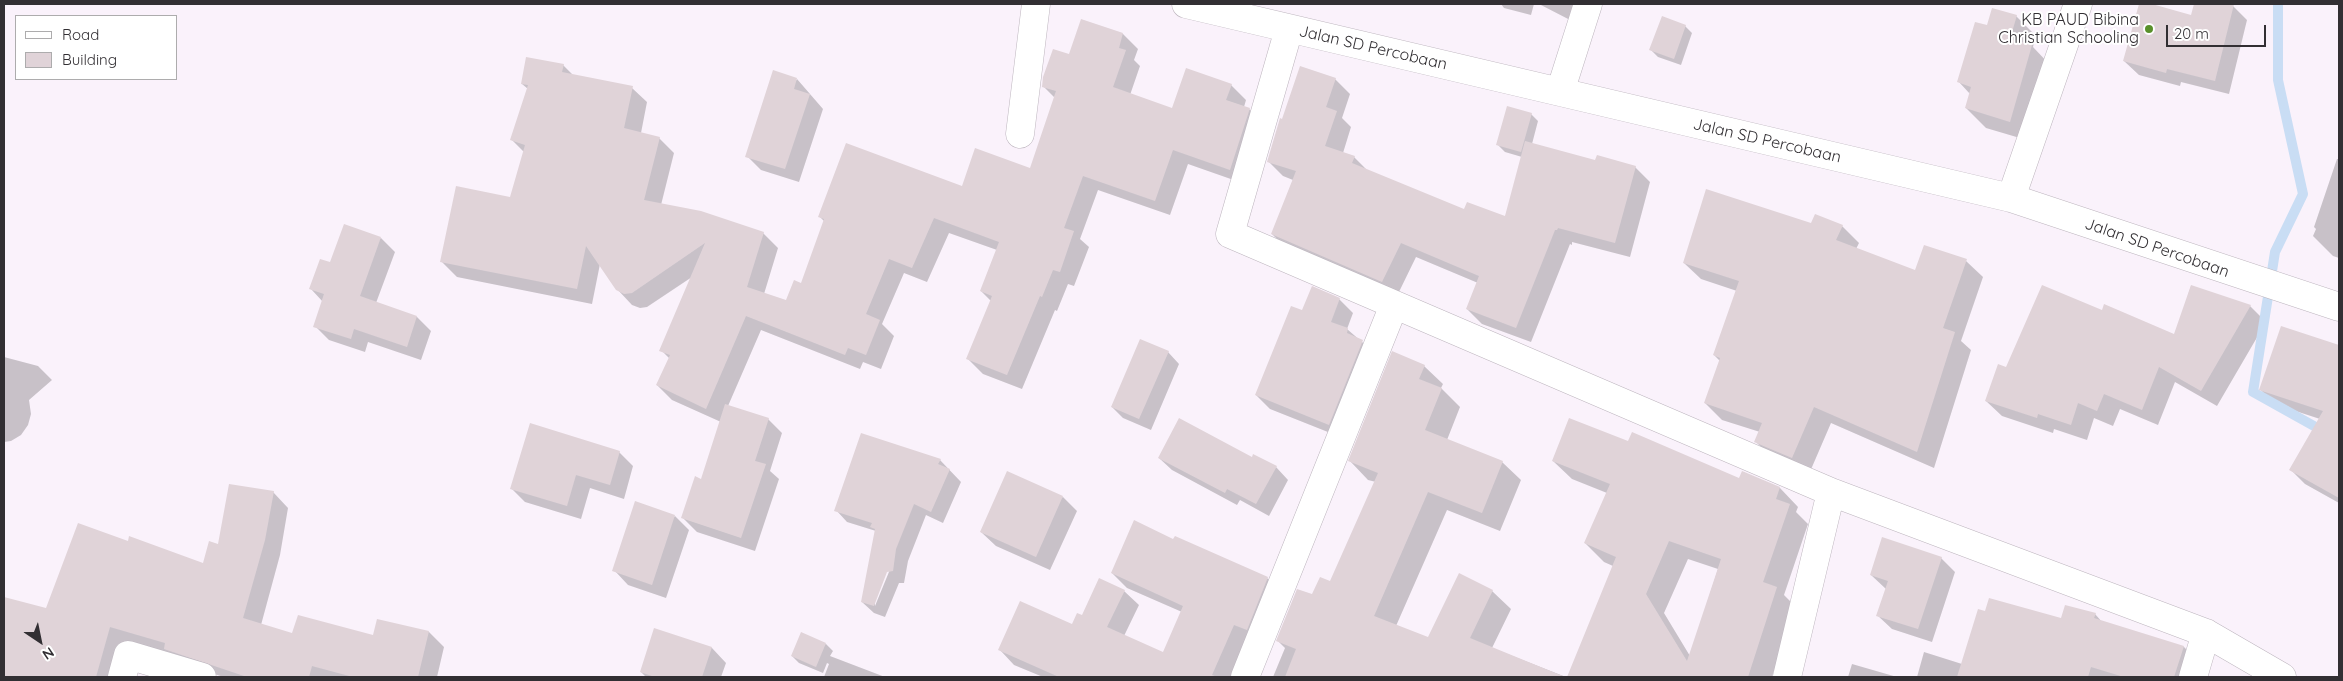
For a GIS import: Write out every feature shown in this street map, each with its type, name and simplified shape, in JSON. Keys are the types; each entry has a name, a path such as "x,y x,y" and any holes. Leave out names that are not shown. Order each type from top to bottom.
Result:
{"street":[{"path":"1020,134 1036,4"},
{"name":"Jalan SD Percobaan","path":"1186,4 2011,198 2244,278 2310,297 2339,308"},
{"path":"1560,92 1588,4"},
{"path":"2011,198 2078,4"},
{"path":"1289,29 1230,234 1831,492 2206,633 2282,677"},
{"path":"1245,677 1394,305"},
{"path":"1787,677 1831,492"},
{"path":"2192,677 2206,633"},
{"path":"122,677 128,655 202,677"}],"building":[{"path":"2139,4 2152,4 2191,15 2194,4 2234,4 2215,81 2167,69 2166,73 2123,61"},
{"path":"1992,8 2017,15 2010,39 2032,45 2010,122 1965,108 1971,87 1957,82 1975,22 1987,25"},
{"path":"1662,16 1686,25 1674,59 1649,50"},
{"path":"1081,19 1123,33 1119,48 1126,50 1113,87 1172,108 1186,68 1232,84 1226,100 1250,108 1230,170 1173,150 1155,201 1083,176 1064,228 1074,231 1060,272 1053,270 1007,375 966,359 992,296 980,291 999,242 934,218 912,268 889,259 866,314 880,320 866,355 848,348 845,355 746,316 706,409 656,385 670,355 659,351 705,243 632,293 624,294 616,290 586,246 577,289 440,262 456,186 510,197 525,145 510,140 528,85 521,84 526,57 564,64 562,72 633,86 624,128 660,137 644,200 701,211 764,232 747,287 786,300 794,280 801,283 824,219 818,217 846,143 962,186 975,148 1030,168 1056,91 1042,87 1043,77 1053,49 1069,54"},
{"path":"1300,66 1336,78 1326,107 1337,111 1325,146 1355,156 1352,163 1464,209 1467,202 1505,216 1525,141 1595,160 1597,155 1636,166 1615,243 1558,228 1555,230 1516,328 1466,309 1479,276 1401,243 1382,282 1271,234 1296,171 1267,162 1280,118 1282,119"},
{"path":"773,70 797,78 794,89 810,94 785,169 745,157"},
{"path":"1507,106 1532,113 1521,152 1496,145"},
{"path":"1706,189 1811,223 1815,214 1843,225 1836,240 1915,270 1924,245 1967,259 1943,328 1955,332 1917,452 1814,407 1792,458 1754,442 1762,423 1704,403 1720,358 1713,355 1739,281 1683,263"},
{"path":"344,224 381,237 360,296 417,316 407,347 354,329 351,339 313,327 324,294 309,289 320,259 330,262"},
{"path":"2042,285 2102,310 2104,304 2174,334 2191,285 2251,305 2201,391 2159,367 2142,410 2104,394 2097,411 2078,403 2071,425 2038,414 2037,418 1985,401 1998,364 2006,367"},
{"path":"1312,286 1340,298 1331,322 1348,328 1347,333 1363,340 1329,425 1255,395 1291,306 1302,310"},
{"path":"2281,326 2339,345 2339,498 2289,470 2323,411 2259,390"},
{"path":"1140,339 1169,351 1139,419 1111,407"},
{"path":"1392,351 1425,365 1419,379 1442,388 1425,430 1503,461 1482,513 1428,492 1374,616 1428,637 1459,573 1493,590 1470,638 1565,677 1285,677 1296,649 1276,641 1297,589 1312,594 1320,577 1330,581 1378,473 1348,461"},
{"path":"725,404 769,418 755,461 766,464 741,538 681,518 695,476 701,479"},
{"path":"1179,418 1252,457 1253,454 1277,466 1256,504 1227,489 1225,493 1158,458"},
{"path":"1569,418 1628,441 1632,432 1739,478 1742,471 1780,487 1776,499 1790,504 1763,582 1777,587 1748,677 1567,677 1616,557 1584,543 1610,484 1552,461","holes":["1669,541 1721,559 1687,661 1646,594"]},
{"path":"530,423 620,451 610,485 576,475 567,506 510,489"},
{"path":"861,433 941,459 938,464 950,469 931,512 914,504 896,549 893,571 887,572 874,606 861,602 875,529 870,527 872,523 834,511"},
{"path":"1007,471 1063,496 1036,557 980,532"},
{"path":"229,484 274,491 265,540 243,618 292,633 298,615 373,635 377,619 429,631 418,677 353,677 312,666 309,677 247,677 164,649 165,643 110,627 96,677 4,677 4,597 46,608 78,523 128,541 129,536 203,563 209,541 218,544"},
{"path":"635,501 675,515 652,585 612,571"},
{"path":"1134,520 1173,539 1175,536 1268,577 1247,630 1234,625 1212,675 1217,677 1059,677 998,650 1020,601 1072,624 1077,613 1082,615 1099,578 1125,590 1107,627 1163,652 1183,606 1111,573"},
{"path":"1882,537 1942,557 1918,629 1876,616 1888,581 1870,575"},
{"path":"1989,598 2061,618 2065,605 2096,613 2094,618 2184,646 2174,677 2124,677 2091,667 2088,677 1957,677 1978,609 1985,611"},
{"path":"654,628 712,647 702,677 655,677 640,672"},
{"path":"801,632 826,643 816,667 791,656"}],"waterway":[{"path":"2278,4 2278,80 2303,194 2275,252 2253,392 2339,440"}],"place":[{"name":"KB PAUD Bibina Christian Schooling","path":"2149,29"}]}
